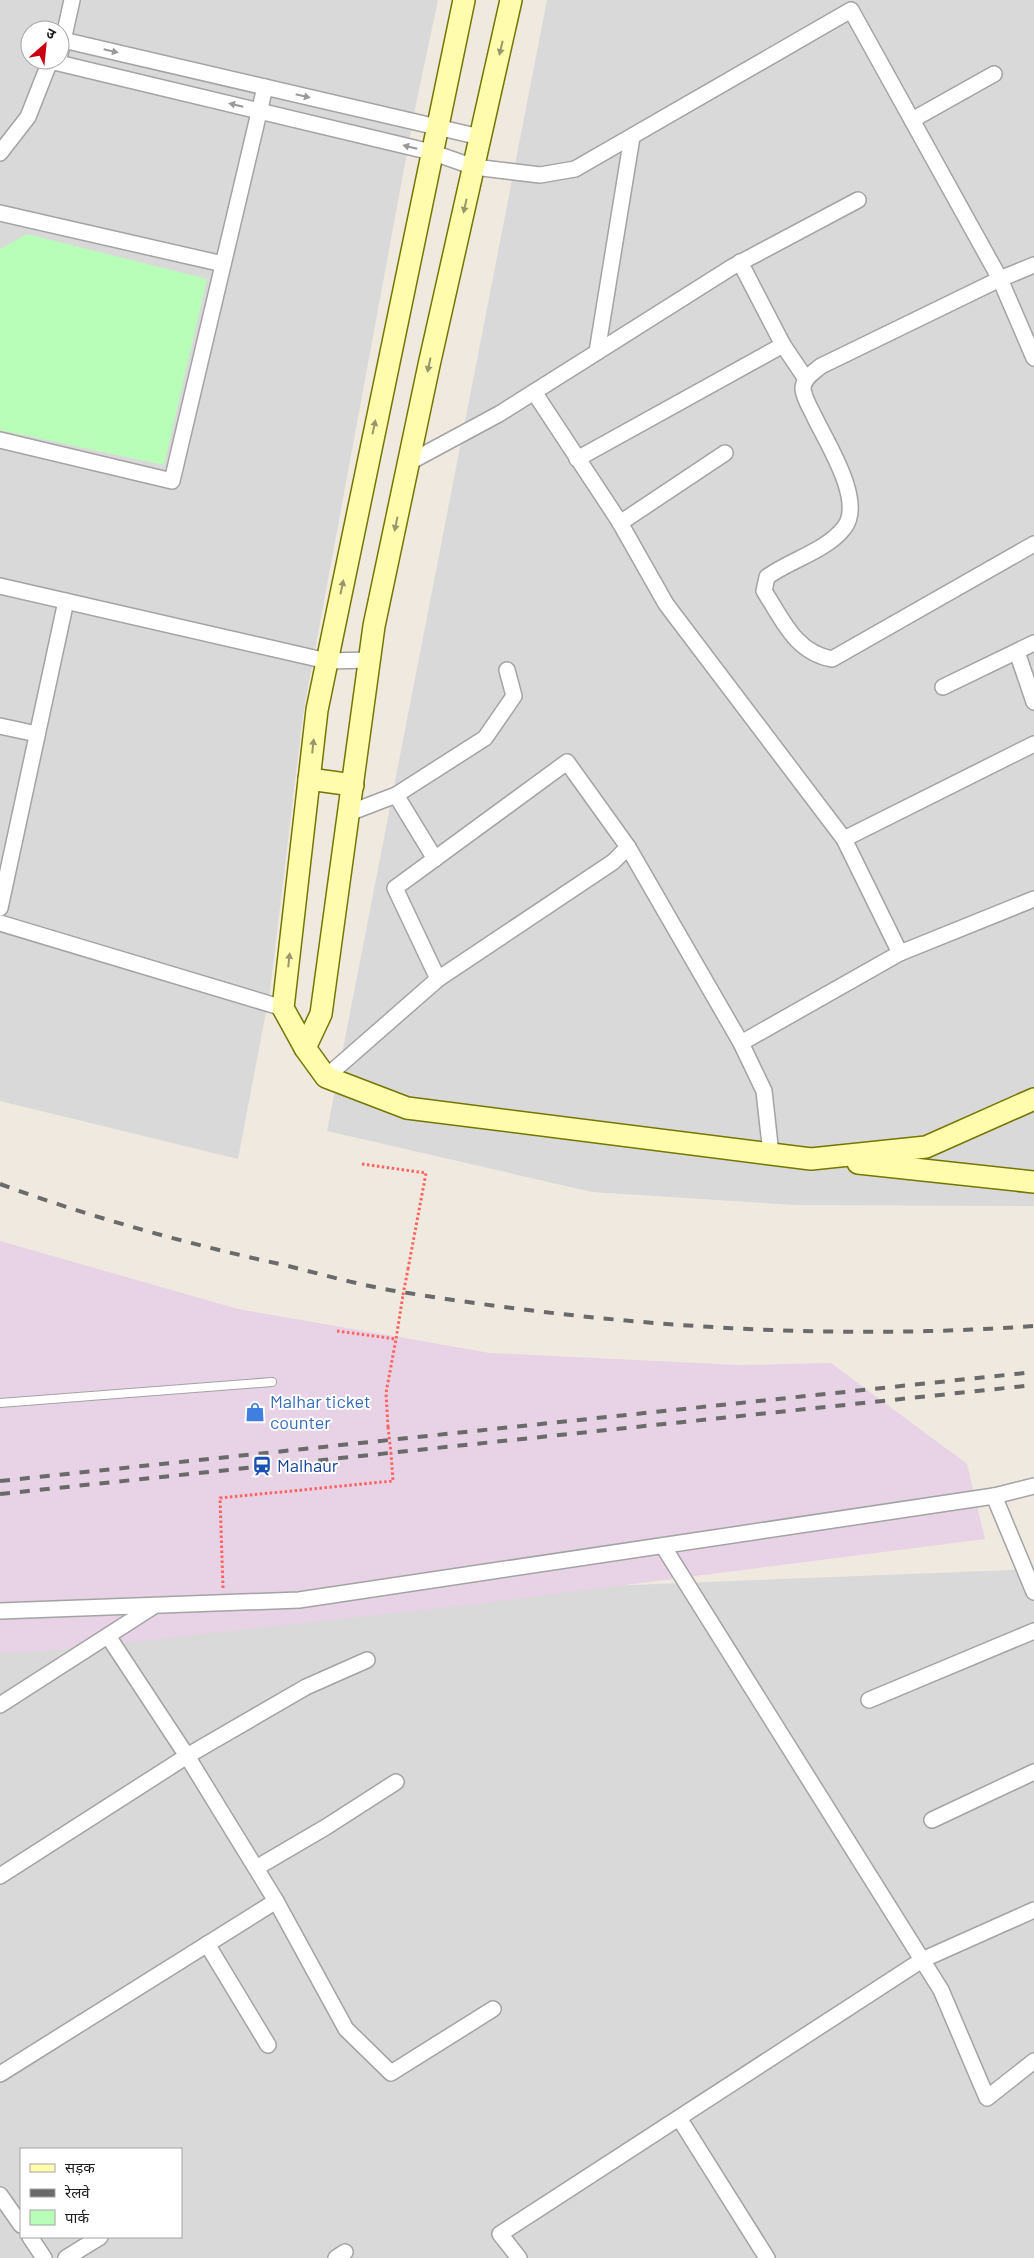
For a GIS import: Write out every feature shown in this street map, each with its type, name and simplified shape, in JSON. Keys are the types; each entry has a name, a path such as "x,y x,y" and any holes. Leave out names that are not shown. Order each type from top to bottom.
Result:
{"street":[{"path":"67,20 72,0"},
{"path":"464,0 317,710 283,1008 305,1048 326,1077 407,1108 811,1159 1034,1182"},
{"path":"305,1048 321,1014 374,626 408,463 511,0"},
{"path":"70,59 260,110 431,152 474,167 540,175 575,169 632,137 848,5 1000,278 1034,358"},
{"path":"70,58 265,87 480,137"},
{"path":"0,153 28,117 51,70"},
{"path":"912,120 994,74"},
{"path":"0,440 172,481 265,87"},
{"path":"597,352 632,137"},
{"path":"408,463 499,414 740,262 858,200"},
{"path":"0,214 223,264"},
{"path":"740,262 783,345 806,379"},
{"path":"1034,265 1000,278 821,366 806,379 803,389 808,404 846,480 851,511 845,527 824,545 782,566 767,577 764,591 800,645 818,656 832,659 1034,544"},
{"path":"577,459 783,345"},
{"path":"534,392 620,523 666,604 844,839 900,953"},
{"path":"620,523 725,453"},
{"path":"0,586 327,661 370,660"},
{"path":"0,908 66,601"},
{"path":"943,687 1034,643"},
{"path":"1016,652 1034,702"},
{"path":"349,813 396,796 484,738 514,696 507,670"},
{"path":"0,726 37,734"},
{"path":"844,839 1034,744"},
{"path":"438,979 395,888 567,762 628,847 741,1043 764,1091 770,1154"},
{"path":"309,779 353,785"},
{"path":"396,796 435,859"},
{"path":"326,1077 438,979 613,862 628,847"},
{"path":"741,1043 900,953 1034,898"},
{"path":"0,922 283,1008 321,1014"},
{"path":"811,1159 926,1147 1034,1099"},
{"path":"0,1611 299,1600 994,1496 1034,1486"},
{"path":"994,1496 1034,1592"},
{"path":"663,1546 941,1990 987,2098 1034,2061"},
{"path":"0,1705 156,1606"},
{"path":"869,1700 1034,1631"},
{"path":"108,1636 188,1756 276,1901 346,2029 390,2073 493,2009"},
{"path":"0,1876 188,1756 306,1687 367,1660"},
{"path":"932,1820 1034,1772"},
{"path":"256,1868 326,1827 396,1782"},
{"path":"0,2074 276,1901"},
{"path":"519,2258 500,2234 922,1960 1034,1910"},
{"path":"207,1944 268,2045"},
{"path":"679,2118 767,2258"},
{"path":"0,2195 20,2224"},
{"path":"31,2238 44,2258"},
{"path":"66,2258 98,2238"}],"lane":[{"path":"0,1403 272,1382"}],"path":[{"path":"224,1603 220,1498 393,1481 386,1393 426,1173 362,1164"},
{"path":"337,1331 396,1339"}],"shaded area":[{"path":"0,0 438,0 416,104 303,715 270,991 238,1159 0,1101"},
{"path":"547,0 1034,0 1034,1206 795,1205 592,1192 327,1131"},
{"path":"0,1241 238,1309 490,1353 738,1365 831,1363 967,1464 985,1539 477,1604 47,1651 0,1653"},
{"path":"1034,1569 1034,2258 0,2258 0,1610"}],"green space":[{"path":"27,234 207,279 164,465 0,430 0,249"}],"railway":[{"path":"0,1184 105,1219 212,1248 377,1288 485,1305 641,1322 798,1331 877,1332 1034,1326"},
{"path":"0,1481 1034,1372"},
{"path":"0,1494 1034,1385"}],"place":[{"name":"Malhar ticket counter","path":"255,1412"},
{"name":"Malhaur","path":"262,1466"}]}
